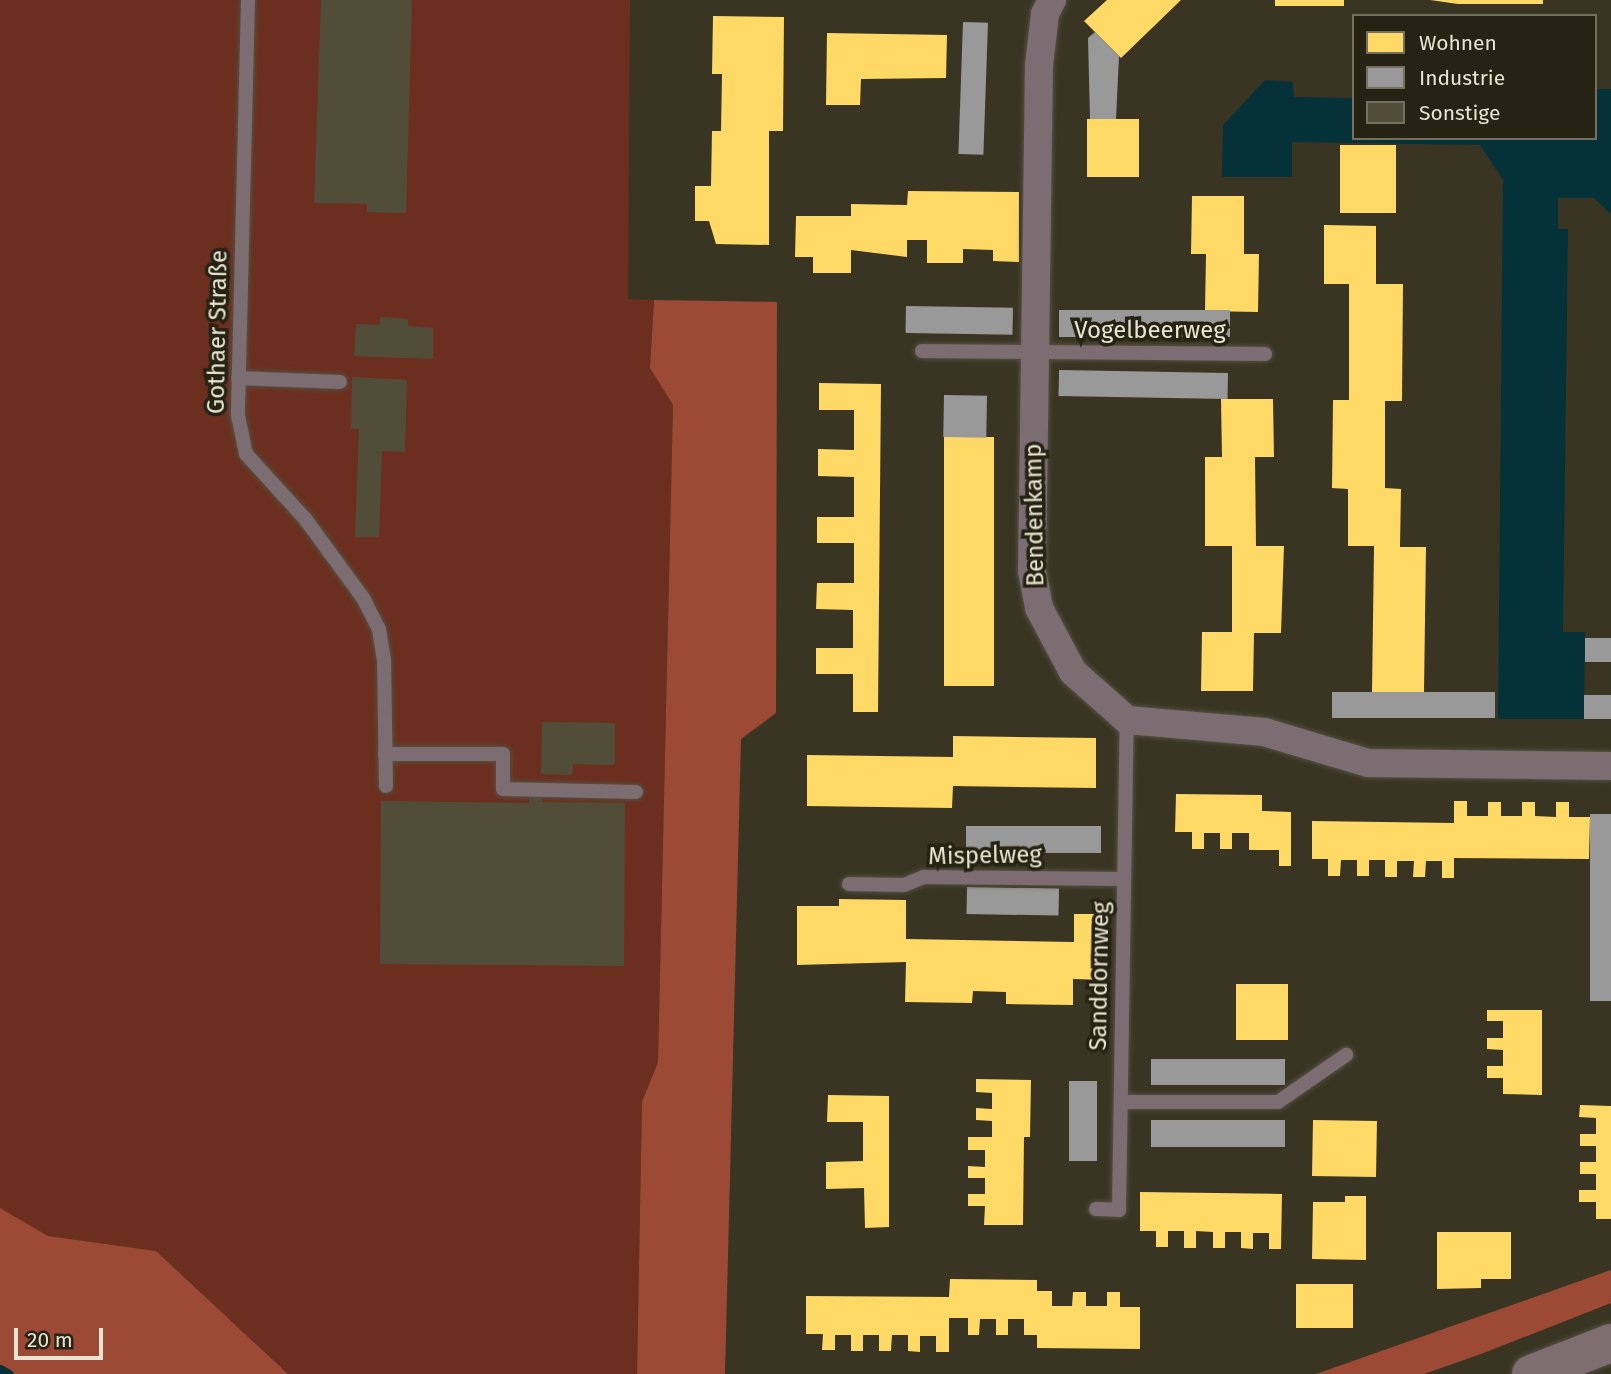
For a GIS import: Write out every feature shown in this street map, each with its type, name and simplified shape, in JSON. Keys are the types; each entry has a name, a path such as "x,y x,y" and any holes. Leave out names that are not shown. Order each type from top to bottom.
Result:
{"main road":[{"path":"1531,1374 1611,1343"}],"street":[{"name":"Bendenkamp","path":"1052,0 1045,14 1039,65 1032,571 1039,608 1073,672 1127,720"},
{"path":"1127,720 1265,732 1368,763 1611,766"}],"lane":[{"name":"Gothaer Straße","path":"248,0 237,416 246,454 306,520 363,598 379,629 386,786"},
{"name":"Vogelbeerweg","path":"922,351 1265,354"},
{"path":"239,378 340,382"},
{"name":"Sanddornweg","path":"1096,1209 1119,1210 1127,720"},
{"path":"385,754 503,754 503,789 636,792"},
{"name":"Mispelweg","path":"849,884 904,885 924,877 1124,879"},
{"path":"1121,1102 1278,1102 1346,1055"}],"shaded area":[{"path":"0,0 630,0 628,299 654,300 650,368 673,405 658,1062 642,1102 637,1374 288,1374 156,1251 48,1236 0,1208"},
{"path":"654,300 777,302 776,713 741,739 725,1374 637,1374 642,1102 658,1062 673,405 650,368"},
{"path":"0,1208 48,1236 156,1251 288,1374 0,1374"},
{"path":"1611,1270 1611,1303 1481,1354 1424,1374 1316,1374"}],"water":[{"path":"1265,80 1293,82 1294,97 1352,98 1352,140 1597,140 1597,89 1611,89 1611,214 1594,198 1558,198 1558,229 1568,229 1563,632 1585,632 1584,719 1498,719 1503,180 1480,145 1292,142 1292,177 1222,177 1223,125"}],"building: Wohnen":[{"path":"1107,0 1181,0 1121,58 1084,21"},
{"path":"1275,0 1344,0 1344,6 1275,6"},
{"path":"1430,0 1543,0 1543,4 1458,4"},
{"path":"713,16 784,17 783,131 769,131 769,245 716,244 709,221 695,221 695,186 711,186 712,131 721,131 722,74 712,74"},
{"path":"827,33 947,35 946,78 861,79 860,105 826,105"},
{"path":"1087,119 1139,119 1139,177 1087,177"},
{"path":"1340,145 1396,145 1396,213 1340,213"},
{"path":"908,191 1019,192 1019,262 993,261 993,250 963,249 963,263 927,263 927,240 907,240 907,257 851,250 851,273 813,273 813,257 795,257 796,216 851,216 851,204 907,205"},
{"path":"1192,196 1244,196 1244,254 1259,254 1258,312 1205,311 1206,254 1191,254"},
{"path":"1324,225 1376,226 1376,284 1403,284 1402,401 1385,401 1385,488 1401,489 1400,547 1426,547 1424,692 1372,692 1374,546 1348,546 1348,489 1332,488 1333,400 1349,400 1349,284 1324,284"},
{"path":"819,383 881,384 878,712 853,712 853,674 816,674 816,648 853,648 853,610 816,609 817,583 854,583 854,543 817,543 817,517 854,517 854,477 818,476 818,449 854,450 854,410 819,410"},
{"path":"1221,399 1273,399 1274,457 1255,457 1256,546 1284,546 1281,633 1254,633 1253,691 1201,691 1202,632 1232,632 1232,546 1205,546 1205,457 1222,457"},
{"path":"944,437 994,437 994,686 944,686"},
{"path":"953,736 1096,738 1096,788 953,786 952,808 807,806 807,755 953,757"},
{"path":"1176,794 1262,795 1262,811 1291,812 1291,866 1279,866 1279,850 1249,850 1249,833 1232,833 1232,849 1220,849 1220,833 1204,833 1204,849 1192,849 1192,832 1175,832"},
{"path":"1454,801 1467,801 1467,816 1488,816 1488,802 1501,802 1501,816 1522,816 1522,802 1535,802 1535,816 1556,817 1556,802 1569,802 1569,817 1590,817 1589,859 1454,858 1454,878 1442,878 1442,861 1426,861 1425,877 1413,877 1414,861 1397,861 1397,877 1385,877 1385,860 1369,860 1369,876 1357,876 1357,860 1341,860 1340,876 1328,876 1328,859 1312,859 1312,821 1454,823"},
{"path":"839,899 906,900 906,939 1074,942 1074,914 1107,914 1107,980 1073,979 1073,1005 1006,1004 1006,992 973,991 972,1003 905,1002 906,962 797,965 797,906 839,906"},
{"path":"1236,984 1288,984 1288,1040 1236,1040"},
{"path":"1487,1010 1542,1010 1542,1095 1503,1094 1503,1078 1487,1078 1487,1066 1503,1066 1503,1050 1487,1049 1487,1038 1503,1038 1503,1021 1487,1021"},
{"path":"976,1079 1031,1080 1030,1137 1024,1137 1023,1225 984,1225 985,1206 968,1206 968,1194 985,1194 985,1178 968,1178 968,1166 985,1167 985,1150 968,1150 968,1137 992,1137 992,1121 976,1120 976,1108 992,1109 992,1093 976,1092"},
{"path":"828,1095 889,1096 889,1227 865,1228 864,1188 826,1189 826,1162 863,1161 863,1122 827,1122"},
{"path":"1580,1105 1611,1106 1611,1219 1596,1219 1596,1202 1579,1202 1579,1190 1596,1190 1596,1174 1580,1174 1580,1162 1596,1162 1596,1146 1580,1146 1580,1134 1596,1134 1596,1118 1579,1117"},
{"path":"1313,1120 1377,1121 1376,1177 1312,1176"},
{"path":"1140,1192 1282,1194 1281,1249 1269,1249 1269,1233 1253,1233 1253,1249 1241,1248 1241,1232 1225,1232 1225,1248 1213,1248 1213,1232 1196,1231 1196,1248 1184,1248 1184,1231 1168,1231 1168,1247 1156,1247 1156,1231 1140,1231"},
{"path":"1345,1196 1366,1196 1366,1260 1312,1259 1313,1202 1345,1202"},
{"path":"1437,1232 1511,1232 1511,1279 1481,1279 1481,1288 1437,1289"},
{"path":"950,1279 1037,1280 1037,1291 1052,1291 1052,1306 1072,1306 1073,1292 1086,1292 1086,1306 1107,1306 1107,1292 1120,1292 1120,1307 1140,1307 1140,1349 1037,1348 1037,1335 1024,1335 1024,1319 1008,1319 1008,1335 996,1335 996,1319 980,1319 979,1335 968,1335 968,1318 949,1318 949,1352 936,1352 936,1336 920,1336 920,1352 908,1351 908,1335 892,1335 891,1351 879,1351 879,1335 863,1335 863,1351 851,1351 851,1335 835,1335 835,1350 822,1350 823,1334 806,1334 806,1296 949,1297"},
{"path":"1296,1284 1353,1284 1353,1328 1296,1328"}],"building: Industrie":[{"path":"963,22 988,23 983,155 958,154"},
{"path":"1095,32 1119,56 1116,119 1090,119 1088,38"},
{"path":"906,306 1013,308 1013,335 906,333"},
{"path":"1059,310 1230,310 1230,337 1059,337"},
{"path":"1059,370 1228,373 1228,399 1059,396"},
{"path":"944,395 987,396 986,438 943,437"},
{"path":"1585,638 1611,638 1611,662 1585,662"},
{"path":"1332,692 1495,692 1495,718 1332,718"},
{"path":"1584,695 1611,695 1611,719 1584,719"},
{"path":"1590,814 1611,814 1611,1001 1590,1001"},
{"path":"966,826 1101,826 1101,853 966,853"},
{"path":"967,887 1059,889 1059,916 967,914"},
{"path":"1151,1059 1285,1059 1285,1085 1151,1085"},
{"path":"1069,1081 1097,1081 1097,1161 1069,1161"},
{"path":"1151,1120 1285,1120 1285,1147 1151,1147"}],"building: Sonstige":[{"path":"321,0 412,0 406,213 367,212 367,204 314,203"},
{"path":"380,317 408,319 408,326 433,328 433,359 354,356 356,324 380,325"},
{"path":"352,377 407,380 405,452 382,451 379,537 355,537 359,429 351,429"},
{"path":"542,722 615,723 615,765 573,764 572,775 541,774"},
{"path":"529,796 542,796 542,802 625,803 624,966 380,964 381,801 529,803"}],"waterway":[{"path":"0,1369 9,1374"}]}
